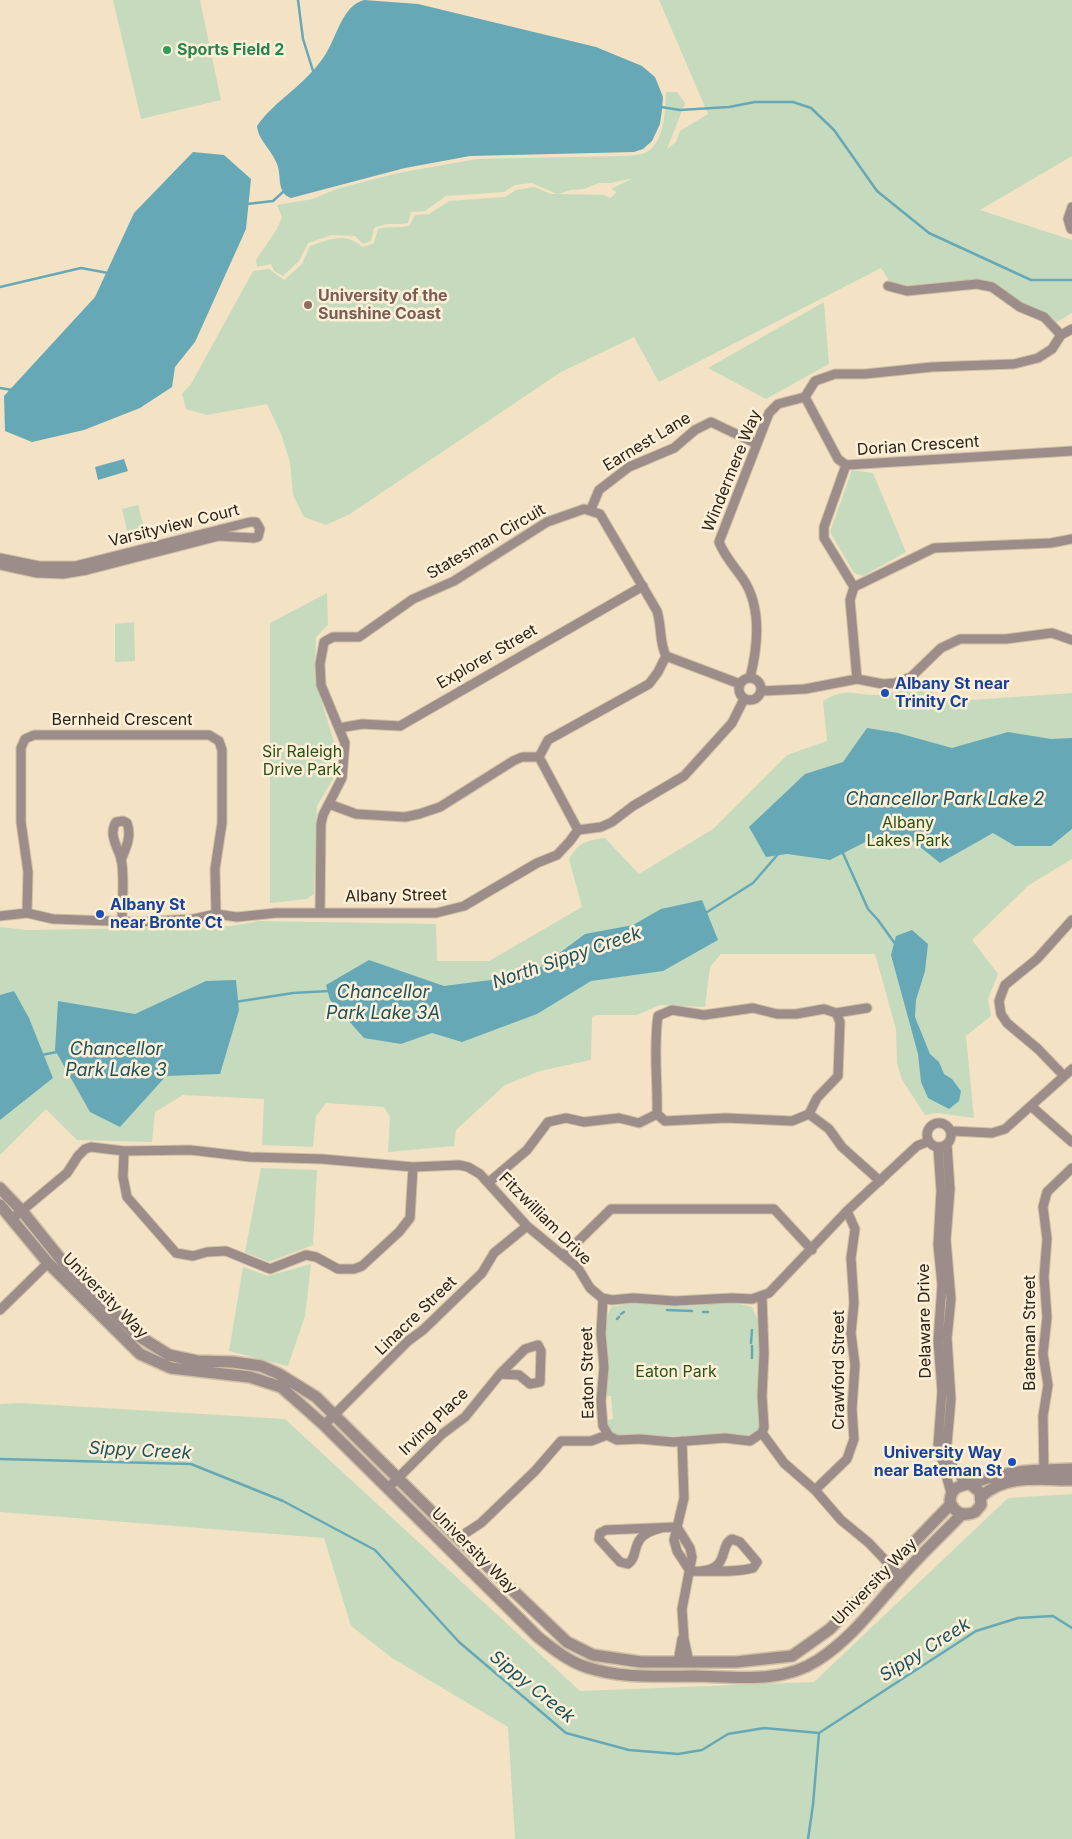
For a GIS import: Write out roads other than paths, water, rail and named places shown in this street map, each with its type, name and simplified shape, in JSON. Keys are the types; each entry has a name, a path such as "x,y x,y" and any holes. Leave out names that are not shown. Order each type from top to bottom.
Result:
{"street":[{"path":"1072,207 1068,217 1072,229"},
{"path":"888,286 907,291 977,284 992,286 1020,307 1044,317 1061,334"},
{"path":"805,397 815,381 835,374 865,374 932,367 1014,364 1038,358 1052,349 1061,334 1072,329"},
{"name":"Windermere Way","path":"750,678 756,645 756,608 744,580 724,555 719,542 769,413 778,404 805,397"},
{"name":"Dorian Crescent","path":"805,397 838,459 846,465 1072,452"},
{"name":"Earnest Lane","path":"592,510 599,490 629,467 674,448 695,430 711,422 757,444"},
{"path":"846,465 824,527 824,538 854,587"},
{"name":"Statesman Circuit","path":"339,728 321,685 320,664 324,642 333,637 359,637 413,599 454,581 547,522 584,509 592,510"},
{"path":"592,510 600,514 643,586 659,617 663,634 660,645 666,656 740,684"},
{"name":"Varsityview Court","path":"0,558 63,574 86,570 132,555 218,533"},
{"path":"857,679 850,600 854,587 934,548 1051,543 1072,539"},
{"name":"Varsityview Court","path":"0,565 38,569"},
{"name":"Explorer Street","path":"339,728 362,724 400,726 643,586"},
{"path":"762,691 805,689 857,679 888,684 903,681 919,671 941,648 960,639 1006,639 1052,633 1072,640"},
{"path":"666,656 658,672 648,684 548,740 543,745 539,757 578,830 601,827 612,822 633,806 684,776 732,724 744,699"},
{"path":"740,684 750,678 760,682 762,691 757,699 744,699"},
{"path":"740,684 739,692 744,699"},
{"path":"320,913 322,824 342,778 345,743 339,728"},
{"name":"Bernheid Crescent","path":"28,913 28,872 21,813 21,750 25,738 34,735 209,735 219,740 222,750 222,823 215,869 216,914"},
{"path":"330,804 356,814 405,817 440,807 513,761 522,757 539,757"},
{"name":"Albany Street","path":"0,916 28,913 54,919 122,922 193,919 216,914 237,917 270,913 416,914 452,911 537,863 557,855 578,830"},
{"path":"122,860 122,922"},
{"path":"1064,1076 1038,1049 1007,1023 1001,1014 999,1001 1005,984 1032,964 1072,920"},
{"path":"657,1114 658,1080 655,1048 658,1016 672,1010 704,1015 753,1008 778,1014 796,1014 824,1009 836,1013 867,1008"},
{"path":"657,1114 665,1121 699,1118 792,1121 809,1114 817,1098 838,1076 840,1022 836,1013"},
{"path":"929,1141 929,1130 934,1124 943,1124 951,1131 992,1133 1005,1129 1032,1107 1072,1069"},
{"path":"1032,1107 1072,1142"},
{"path":"488,1183 527,1150 548,1122 566,1118 584,1122 619,1118 639,1122 657,1114"},
{"path":"809,1114 829,1129 842,1147 880,1182"},
{"path":"606,1299 633,1298 675,1301 758,1298 812,1250 844,1214 917,1146 929,1141 942,1146 951,1137 951,1131"},
{"name":"Delaware Drive","path":"942,1146 950,1189 946,1240 951,1299 947,1338 951,1399 947,1444 953,1467 968,1484"},
{"name":"Delaware Drive","path":"942,1146 938,1245 942,1285 938,1341 942,1391 938,1445 951,1499"},
{"name":"Fitzwilliam Drive","path":"12,1218 67,1173 85,1149 97,1147 124,1151 190,1150 240,1156 322,1159 413,1167 464,1165 480,1174 527,1226 578,1268 592,1290 606,1299"},
{"path":"124,1151 123,1177 126,1197 176,1253 192,1256 207,1252 226,1251 270,1269 306,1254 316,1257 338,1269 354,1269 362,1266 400,1232 410,1218 413,1167"},
{"name":"Bateman Street","path":"1044,1475 1043,1416 1048,1385 1043,1354 1047,1317 1044,1277 1047,1239 1043,1207 1047,1192 1072,1168"},
{"name":"University Way","path":"0,1188 22,1211 63,1262 137,1335 169,1354 196,1361 233,1362 260,1366 294,1382 316,1397 462,1542 567,1642 593,1655 629,1662 736,1662 792,1656 830,1629 891,1566 951,1499"},
{"name":"University Way","path":"0,1205 48,1263 140,1354 171,1368 250,1377 281,1387 324,1425 538,1637 568,1659 592,1669 622,1676 755,1678 788,1673 818,1661 866,1618 901,1577 962,1514"},
{"path":"563,1256 611,1209 774,1209 812,1250"},
{"name":"Crawford Street","path":"815,1490 847,1459 854,1442 852,1409 855,1364 851,1329 854,1303 851,1258 855,1228 844,1214"},
{"name":"Linacre Street","path":"324,1425 384,1368 408,1341 424,1330 482,1273 494,1254 527,1226"},
{"path":"0,1310 48,1263"},
{"path":"452,1552 535,1471 559,1442 584,1440 606,1432 616,1440 682,1441 725,1438 750,1441 760,1436 764,1428 762,1396 764,1353 758,1298"},
{"name":"Eaton Street","path":"606,1299 601,1334 604,1367 601,1401 606,1432"},
{"name":"Irving Place","path":"388,1488 441,1435 466,1417 500,1374 525,1349 538,1345 541,1351 540,1382 530,1384 519,1375 500,1374"},
{"path":"760,1436 791,1470 815,1490 841,1520 869,1543 901,1577"},
{"path":"682,1441 684,1498 674,1535 676,1549 690,1571"},
{"path":"982,1496 990,1489 1009,1481 1072,1469"},
{"path":"968,1484 978,1489 982,1496 981,1505 975,1512 962,1514 955,1511 951,1499 957,1486 1011,1471 1072,1480"},
{"path":"661,1528 641,1538 635,1548 632,1561 628,1564 620,1562 599,1540 600,1533 606,1530 677,1527"},
{"path":"677,1527 690,1549 692,1562 682,1600 683,1676"},
{"path":"690,1571 719,1572 751,1569 755,1566 756,1560 740,1542 732,1539 726,1544 720,1562 711,1569 702,1571"}],"water":[{"path":"364,0 418,4 596,47 642,66 655,77 663,97 660,124 652,141 643,149 634,152 470,156 405,168 291,198 286,196 281,188 277,164 260,136 257,126 317,66 329,48 345,15 356,3"},
{"path":"193,152 224,155 251,179 246,229 195,342 175,367 172,387 140,408 84,430 32,442 5,431 4,396 95,297 134,213"},
{"path":"124,459 128,471 98,480 95,467"},
{"name":"Chancellor Park Lake 2","path":"867,728 898,733 952,748 1008,732 1051,739 1072,738 1072,829 1051,846 1015,846 993,833 940,863 909,838 873,838 830,860 787,854 766,857 749,827 805,774 843,762"},
{"name":"Chancellor Park Lake 3A","path":"702,900 718,940 663,971 591,981 537,1014 462,1042 432,1033 401,1044 364,1038 330,1000 326,985 369,960 444,986 530,975 585,934 633,925 661,909"},
{"path":"912,930 928,944 925,971 916,1000 915,1017 930,1054 939,1062 944,1074 952,1079 961,1091 959,1101 949,1109 928,1098 921,1082 918,1054 891,955 896,936"},
{"name":"Chancellor Park Lake 3","path":"236,980 239,1010 220,1074 166,1076 120,1127 90,1112 55,1050 58,1001 135,1014 206,981"},
{"path":"14,991 29,1018 53,1078 0,1120 0,995"}],"waterway":[{"path":"298,0 303,39 314,74"},
{"path":"661,107 680,110 729,107 755,102 793,102 811,108 834,130 877,191 929,233 1031,280 1072,280"},
{"path":"247,204 273,201 283,192"},
{"path":"0,287 81,268 108,273"},
{"path":"0,388 12,390"},
{"path":"842,851 868,909 896,945"},
{"name":"North Sippy Creek","path":"704,914 753,883 779,853"},
{"name":"North Sippy Creek","path":"235,1002 293,993 329,991"},
{"name":"North Sippy Creek","path":"41,1055 57,1052"},
{"path":"667,1310 692,1311"},
{"path":"703,1312 708,1312"},
{"path":"751,1343 752,1330"},
{"path":"752,1346 752,1358"},
{"name":"Sippy Creek","path":"0,1459 191,1464 283,1501 375,1550 459,1642 566,1733 629,1750 678,1754 702,1750 728,1734 764,1728 819,1733 976,1631 1018,1618 1053,1616 1072,1628"},
{"path":"808,1839 819,1733"}],"place":[{"name":"Sports Field 2","path":"167,50"},
{"name":"University of the Sunshine Coast","path":"308,305"},
{"name":"Albany St near Trinity Cr","path":"885,693"},
{"name":"Albany St near Bronte Ct","path":"100,914"},
{"name":"University Way near Bateman St","path":"1012,1462"}],"park label":[{"name":"Sir Raleigh Drive Park","path":"302,761"},
{"name":"Albany Lakes Park","path":"908,832"},
{"name":"Eaton Park","path":"676,1372"}]}
